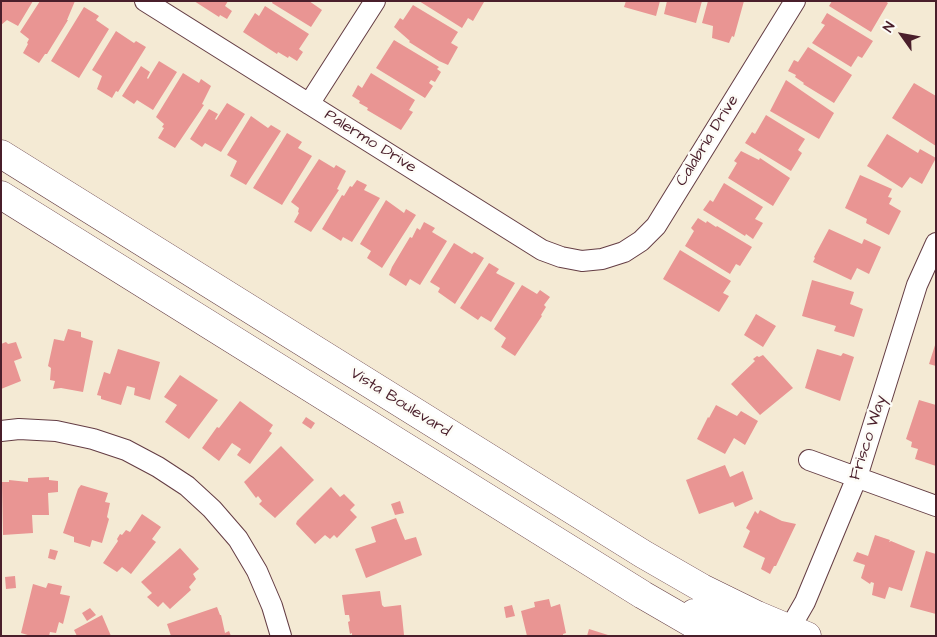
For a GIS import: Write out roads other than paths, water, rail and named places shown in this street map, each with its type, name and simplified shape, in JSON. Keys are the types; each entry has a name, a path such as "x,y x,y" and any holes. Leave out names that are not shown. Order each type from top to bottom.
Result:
{"main road":[{"name":"Vista Boulevard","path":"1,154 643,554 702,588 793,633"},
{"path":"1,195 643,595 714,636"},
{"path":"643,595 761,636"}],"street":[{"name":"Palermo Drive","path":"145,1 542,250 560,257 582,261 602,259"},
{"path":"310,104 375,1"},
{"name":"Calabria Drive","path":"602,259 624,252 641,241 656,226 795,1"},
{"name":"Frisco Way","path":"793,633 857,477 917,285 934,250"},
{"path":"1,430 56,431 93,439 126,450 158,467 187,486 212,510 242,547 257,571 272,606 281,636"},
{"path":"809,460 936,506"}]}
